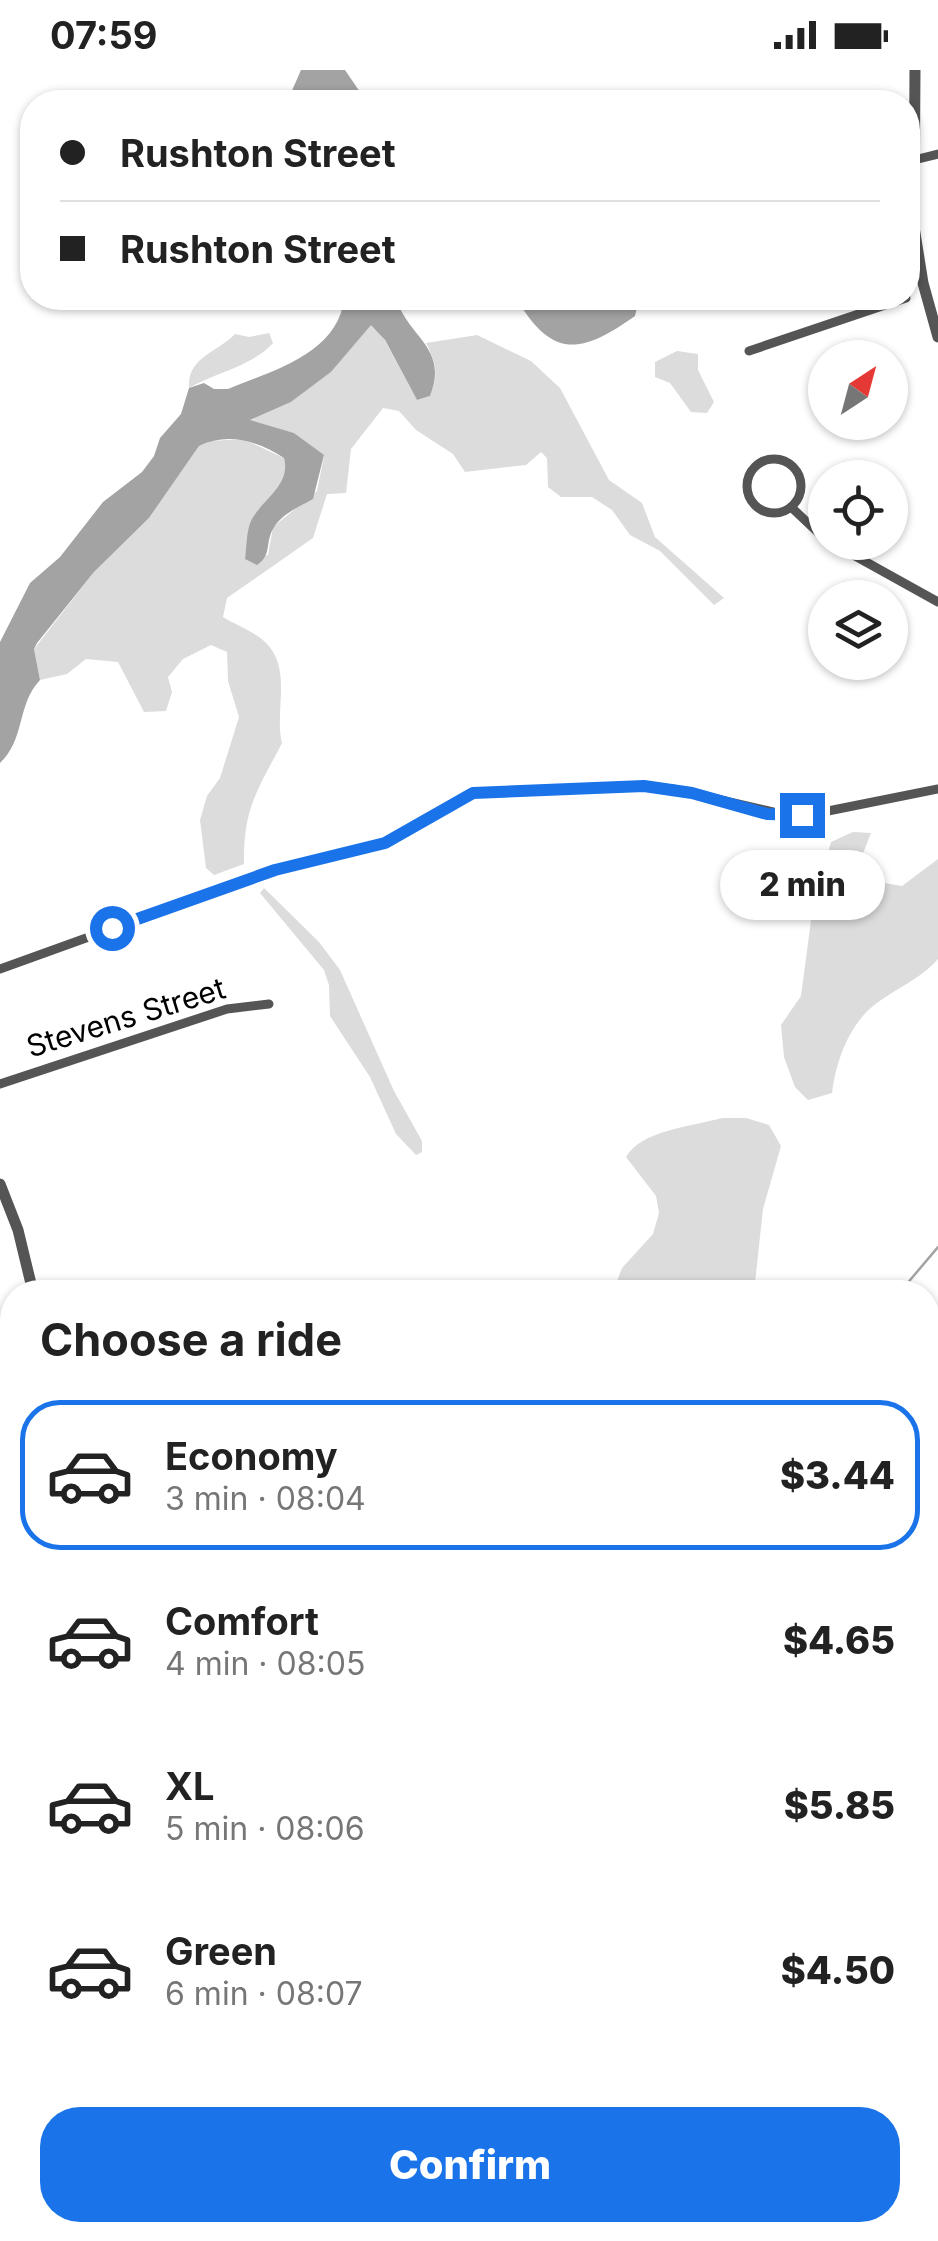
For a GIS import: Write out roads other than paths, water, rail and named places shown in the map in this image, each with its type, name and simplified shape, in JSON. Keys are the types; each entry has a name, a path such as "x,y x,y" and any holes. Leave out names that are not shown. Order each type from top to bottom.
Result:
{"street":[{"path":"920,261 938,336"},
{"path":"920,293 925,291"},
{"path":"749,351 869,310"},
{"path":"778,458 793,466 801,487 791,507 767,513 751,501 746,484 756,464 778,458"},
{"path":"791,507 808,523"},
{"path":"862,560 938,602"},
{"path":"0,969 275,870 385,843 473,793 644,786 786,815 828,811 938,789"},
{"name":"Stevens Street","path":"0,1084 227,1009 268,1004"},
{"path":"0,1184 18,1230 30,1280"}],"waterway":[{"path":"910,1280 938,1247"}]}
